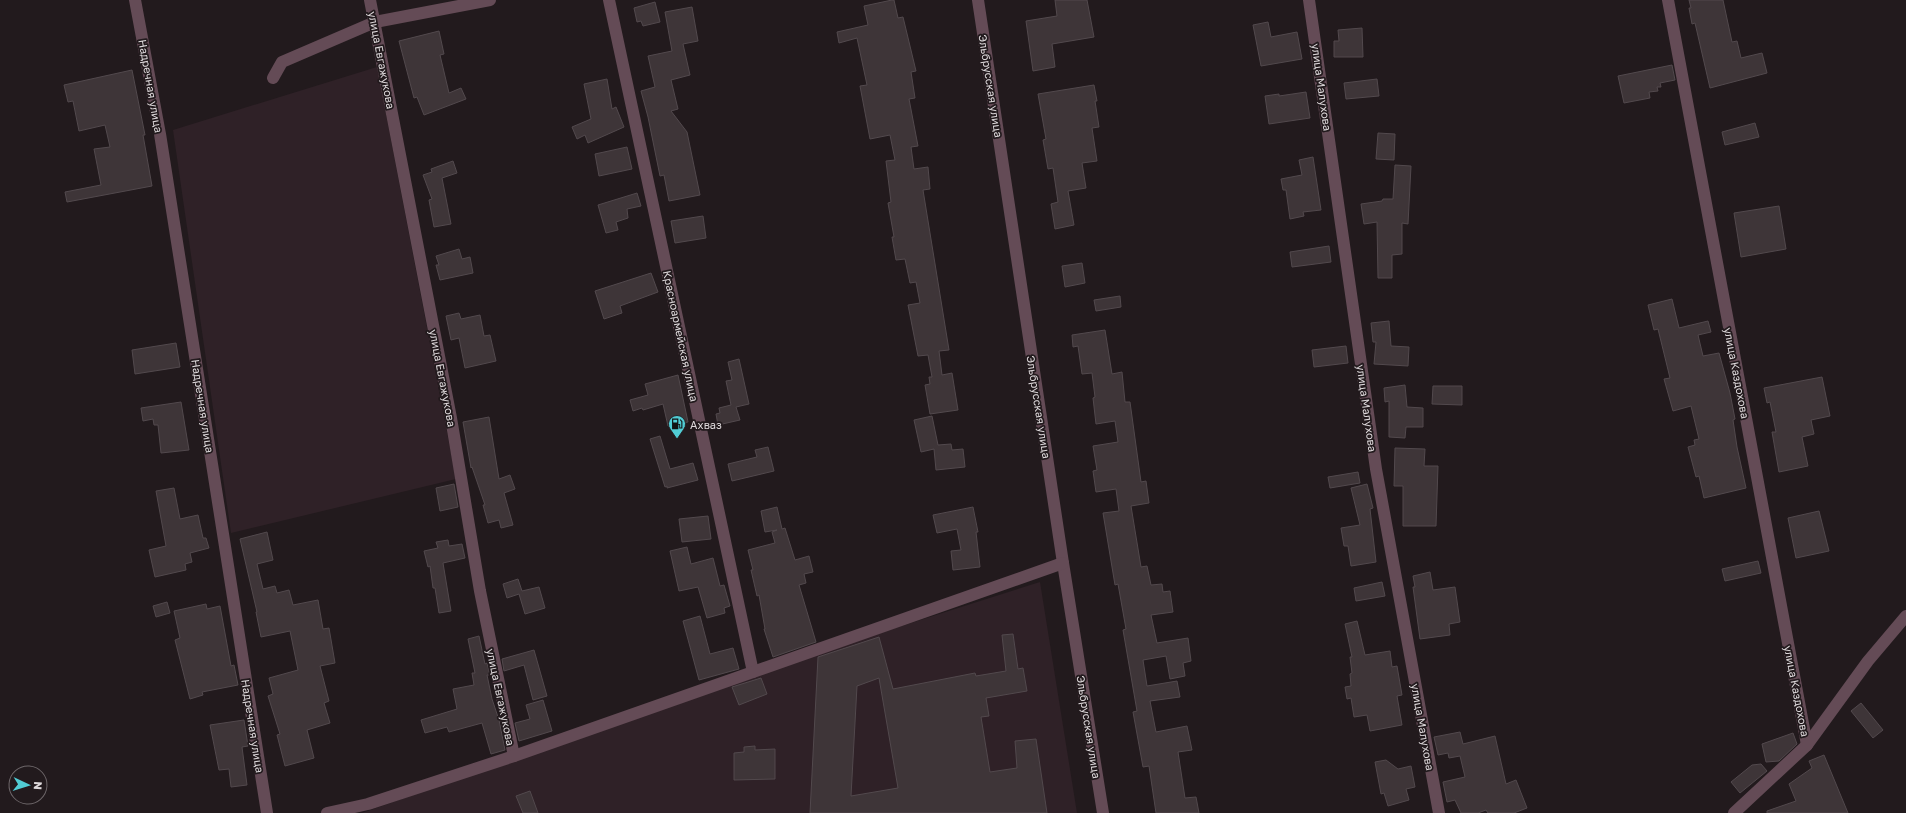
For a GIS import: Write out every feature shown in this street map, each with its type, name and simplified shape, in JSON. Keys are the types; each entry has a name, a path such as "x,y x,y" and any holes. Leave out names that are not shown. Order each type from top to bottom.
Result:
{"street":[{"name":"Надречная улица","path":"135,0 160,134 267,813"},
{"name":"улица Евгажукова","path":"370,0 451,418 480,591 514,756"},
{"path":"273,78 282,62 375,22 490,0"},
{"name":"Красноармейская улица","path":"609,0 753,672"},
{"name":"Эльбрусская улица","path":"978,0 1063,563 1103,813"},
{"name":"улица Малухова","path":"1309,0 1376,469 1439,813"},
{"name":"улица Каздохова","path":"1668,0 1807,745"},
{"path":"327,813 368,804 514,756 1063,563"},
{"path":"1734,813 1807,745 1868,661 1906,616"}],"shaded area":[{"path":"377,67 456,479 231,533 173,130"},
{"path":"1040,582 1077,813 362,813 810,655"}],"building":[{"path":"894,0 898,18 903,17 916,71 911,72 915,98 909,99 918,146 911,147 914,169 928,167 930,189 923,190 949,350 939,351 942,375 952,373 958,410 930,414 925,385 930,384 929,377 932,377 928,355 918,356 908,305 920,303 916,282 910,283 905,259 896,260 892,237 894,237 888,203 891,202 886,161 895,160 890,135 870,139 860,86 867,85 857,38 839,43 837,32 868,25 864,6"},
{"path":"1055,0 1087,0 1094,37 1052,44 1055,67 1033,71 1026,21 1057,16"},
{"path":"1689,0 1723,0 1732,42 1737,41 1741,58 1762,53 1767,73 1710,88 1695,23 1692,24"},
{"path":"655,2 660,22 643,26 641,21 637,22 634,8"},
{"path":"692,7 698,41 683,44 690,75 671,80 678,109 671,111 687,132 700,195 669,201 664,175 660,176 641,91 655,87 648,56 672,51 665,12"},
{"path":"1268,22 1271,37 1297,32 1302,59 1261,66 1253,25"},
{"path":"1362,28 1363,57 1334,57 1334,41 1339,41 1338,30"},
{"path":"439,31 444,54 440,55 449,93 461,88 466,99 424,115 417,97 414,98 399,41"},
{"path":"1672,65 1675,80 1660,83 1661,87 1657,87 1658,91 1649,92 1650,98 1624,103 1618,76"},
{"path":"132,70 145,135 143,135 152,186 67,202 65,192 101,185 94,149 110,147 105,125 79,131 73,101 68,102 64,85"},
{"path":"607,79 612,109 616,107 624,127 588,143 585,135 577,139 572,127 591,119 584,84"},
{"path":"1377,79 1379,96 1346,99 1344,83"},
{"path":"1094,85 1099,127 1092,128 1097,161 1082,163 1086,188 1068,191 1074,225 1055,229 1051,204 1058,202 1053,168 1048,169 1043,140 1046,139 1038,94"},
{"path":"1306,92 1310,118 1269,124 1265,96 1279,94 1279,96"},
{"path":"1755,123 1759,137 1725,145 1722,132"},
{"path":"1378,133 1395,134 1394,160 1376,159"},
{"path":"627,147 632,169 599,176 595,154"},
{"path":"1313,157 1321,210 1303,212 1304,216 1290,219 1286,190 1283,190 1281,179 1302,175 1299,160"},
{"path":"453,161 457,173 442,178 451,224 434,227 429,200 432,199 423,175 432,172 431,169"},
{"path":"1395,165 1411,166 1408,224 1402,223 1402,254 1392,255 1392,278 1378,278 1377,222 1364,224 1361,204 1382,201 1383,199 1393,199"},
{"path":"637,193 641,206 627,209 628,218 616,222 618,230 606,233 598,205"},
{"path":"1779,206 1786,249 1741,257 1734,213"},
{"path":"703,216 706,238 675,243 671,221"},
{"path":"1329,246 1331,262 1292,267 1290,252"},
{"path":"459,249 462,259 470,257 473,273 440,280 436,265 439,265 436,256"},
{"path":"1082,263 1085,283 1065,287 1062,266"},
{"path":"651,273 658,292 620,306 622,313 604,319 595,291"},
{"path":"1120,296 1121,307 1096,311 1094,300"},
{"path":"1672,299 1679,328 1708,321 1711,332 1698,335 1703,356 1719,353 1730,393 1735,419 1733,420 1737,447 1746,488 1704,498 1699,476 1696,477 1688,447 1695,445 1694,440 1699,439 1691,406 1673,411 1664,379 1670,378 1658,329 1654,330 1648,305"},
{"path":"459,313 461,319 480,315 484,336 490,335 496,361 465,368 459,338 451,340 446,316"},
{"path":"1389,321 1391,346 1409,347 1408,366 1374,364 1376,342 1373,342 1371,323"},
{"path":"1105,330 1112,374 1122,372 1125,402 1130,402 1141,482 1146,481 1149,503 1131,506 1141,567 1147,566 1151,585 1162,584 1163,592 1170,591 1173,612 1151,615 1157,643 1188,638 1191,661 1183,663 1185,676 1170,679 1166,656 1143,660 1147,686 1177,681 1180,697 1150,701 1156,732 1187,726 1192,750 1178,752 1185,798 1196,797 1199,813 1156,813 1149,766 1143,767 1133,712 1137,711 1123,630 1126,629 1118,584 1115,585 1103,513 1119,511 1116,489 1096,492 1093,471 1097,470 1093,446 1118,442 1115,421 1096,424 1092,373 1082,374 1078,346 1073,347 1072,335"},
{"path":"176,343 180,367 135,374 132,350"},
{"path":"1346,346 1348,363 1314,367 1312,350"},
{"path":"739,359 749,404 736,407 740,420 718,425 716,414 720,413 719,408 731,405 726,381 732,380 728,362"},
{"path":"678,375 688,422 668,426 663,404 643,410 642,408 633,411 630,400 648,395 645,384"},
{"path":"1822,377 1830,416 1811,420 1814,434 1802,437 1808,466 1779,472 1772,432 1776,432 1770,402 1767,403 1764,388"},
{"path":"1405,385 1407,407 1423,408 1423,427 1406,427 1405,438 1389,437 1389,401 1385,402 1384,388"},
{"path":"1433,386 1462,386 1462,405 1432,404"},
{"path":"181,402 189,450 161,453 158,425 154,425 153,419 143,421 141,408"},
{"path":"932,416 938,445 951,444 952,450 963,449 965,467 936,470 934,449 921,452 914,420"},
{"path":"489,417 499,479 510,475 515,489 504,493 513,525 501,528 499,520 488,523 483,505 485,505 472,467 471,468 463,422"},
{"path":"660,436 670,469 693,463 698,480 667,488 667,486 665,487 650,439"},
{"path":"768,447 774,471 732,481 728,464 757,457 755,450"},
{"path":"1395,448 1425,449 1424,466 1438,466 1436,526 1403,526 1403,486 1394,486"},
{"path":"1358,472 1360,483 1330,488 1328,477"},
{"path":"454,484 458,507 440,511 436,488"},
{"path":"1367,484 1373,508 1370,509 1376,562 1351,566 1348,546 1344,546 1341,528 1360,525 1351,488"},
{"path":"174,488 180,519 198,515 203,538 206,538 209,548 190,553 192,562 185,564 186,570 155,577 149,550 166,546 156,491"},
{"path":"777,507 782,529 785,528 795,560 809,556 813,572 804,574 806,583 799,585 816,642 773,657 764,629 759,595 757,596 748,550 775,543 772,532 777,530 765,532 761,511"},
{"path":"973,507 978,532 976,532 980,567 953,570 951,551 961,550 957,529 937,533 933,515"},
{"path":"1819,511 1829,551 1796,558 1788,518"},
{"path":"708,516 711,539 682,542 679,519"},
{"path":"267,532 273,560 257,564 263,589 275,586 277,593 289,590 293,605 318,600 323,629 329,628 335,663 320,666 329,701 324,703 330,723 307,730 314,758 285,766 277,735 280,734 268,696 273,694 269,678 298,670 290,631 261,637 257,612 240,539"},
{"path":"448,540 449,546 462,544 465,558 443,563 451,611 439,613 430,566 428,567 424,551 438,548 436,542"},
{"path":"687,547 691,564 713,558 720,586 724,585 730,606 724,608 725,613 707,618 698,587 679,591 670,551"},
{"path":"1758,561 1761,573 1725,581 1722,569"},
{"path":"1430,572 1433,590 1455,587 1460,622 1449,624 1450,635 1420,639 1413,587 1415,587 1413,576"},
{"path":"518,579 522,591 539,587 545,608 525,614 519,594 507,598 503,584"},
{"path":"1382,582 1385,596 1356,601 1354,588"},
{"path":"167,602 170,613 156,617 153,606"},
{"path":"206,604 207,609 220,606 231,666 234,665 238,685 202,692 203,695 190,699 175,640 180,638 174,611"},
{"path":"700,616 710,654 733,648 739,669 699,680 683,621"},
{"path":"1357,621 1365,655 1390,651 1392,667 1397,666 1402,695 1397,696 1402,725 1370,731 1367,715 1354,717 1351,698 1347,699 1345,687 1351,686 1350,674 1352,673 1350,657 1352,657 1345,624"},
{"path":"1013,634 1018,669 1023,668 1027,691 986,698 989,716 981,717 990,772 1017,768 1015,741 1036,739 1047,813 810,813 818,657 879,637 893,689 975,673 976,676 1006,671 1002,635","holes":["879,678 898,788 851,796 857,686"]},
{"path":"479,636 485,664 487,663 490,675 487,675 505,750 491,754 482,723 449,732 447,727 425,733 421,720 457,709 453,689 474,685 472,673 475,673 468,639"},
{"path":"534,650 547,696 533,700 524,665 504,671 502,659"},
{"path":"761,678 767,694 739,705 732,687"},
{"path":"543,700 552,731 519,741 515,723 530,719 526,705"},
{"path":"1861,703 1883,730 1873,738 1851,711"},
{"path":"244,720 248,746 242,747 247,785 231,787 229,769 219,770 210,725"},
{"path":"1460,732 1463,744 1495,736 1506,784 1516,780 1527,808 1514,813 1488,813 1486,810 1478,813 1461,813 1455,800 1447,802 1443,782 1465,777 1460,756 1449,758 1448,753 1438,755 1434,737"},
{"path":"1793,733 1797,744 1779,761 1766,762 1762,744"},
{"path":"755,746 755,750 775,749 775,779 734,780 734,753 744,752 744,747"},
{"path":"1824,755 1848,813 1767,813 1767,811 1796,801 1789,784 1812,768 1809,761"},
{"path":"1386,760 1398,769 1411,766 1415,787 1406,789 1409,800 1388,806 1384,793 1381,794 1375,762"},
{"path":"1761,764 1767,771 1740,793 1731,782 1752,765"},
{"path":"530,791 538,813 523,813 516,796"}],"place":[{"name":"Ахваз","path":"677,439"}]}
